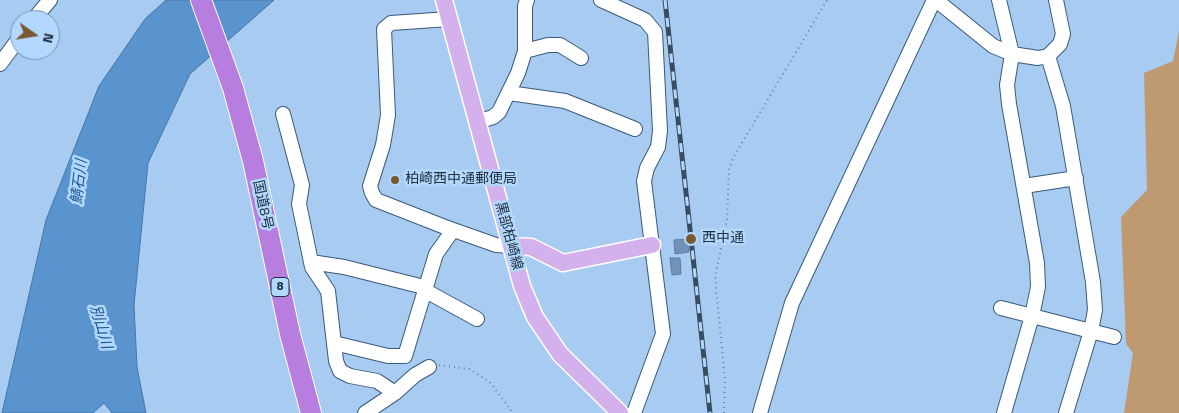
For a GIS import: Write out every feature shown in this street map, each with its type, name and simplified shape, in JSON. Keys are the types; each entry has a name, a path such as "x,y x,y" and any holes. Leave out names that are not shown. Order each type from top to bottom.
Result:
{"highway":[{"name":"国道8号","path":"201,0 233,88 253,161 290,334 311,413"}],"main road":[{"name":"黒部柏崎線","path":"444,0 522,286 540,326 560,354 620,413"},
{"path":"512,246 531,247 563,263 652,245"}],"street":[{"path":"42,10 50,0"},
{"path":"476,122 493,117 499,112 510,93 525,51 524,6 527,0"},
{"path":"601,0 645,20 655,32 660,132 658,147 647,168 644,181 663,334 634,413"},
{"path":"760,413 792,303 935,0 993,46 1012,54 1038,58 1048,56 1060,44 1063,34 1056,0"},
{"path":"999,0 1012,54 1007,86 1037,263 1038,287 1032,316 1004,413"},
{"path":"449,19 391,23 384,29 388,115 383,145 370,186 376,200 496,245 512,246"},
{"path":"525,51 548,45 560,46 581,58"},
{"path":"0,64 10,50"},
{"path":"1048,56 1063,106 1094,282 1094,310 1091,331 1066,413"},
{"path":"510,93 564,101 635,128"},
{"path":"283,114 302,185 298,204 311,262 328,291 336,361 340,371 350,376 378,382 395,393"},
{"path":"1024,186 1076,178"},
{"path":"334,343 388,356 405,356 424,287 436,254 453,230"},
{"path":"311,262 344,267 424,287 426,291 477,319"},
{"path":"1001,308 1114,337"},
{"path":"365,413 395,393 415,375 430,367"}],"path":[{"path":"724,413 725,380 715,277 727,218 729,169 733,158 827,0"},
{"path":"430,367 445,364 469,369 490,382 513,413"}],"shaded area":[{"path":"1179,31 1179,413 1124,413 1133,353 1126,344 1121,217 1147,190 1144,73 1173,61"}],"water":[{"path":"166,0 274,0 190,74 148,163 134,305 137,367 146,413 112,413 104,403 93,413 2,413 46,220 99,86 145,19"}],"building":[{"path":"687,239 689,252 675,254 674,240"},
{"path":"670,258 680,258 681,274 672,275"}],"railway":[{"path":"665,0 710,413"}],"place":[{"name":"柏崎西中通郵便局","path":"395,180"},
{"name":"西中通","path":"691,239"}],"water label":[{"name":"鯖石川","path":"80,182"},
{"name":"別山川","path":"100,327"}]}
